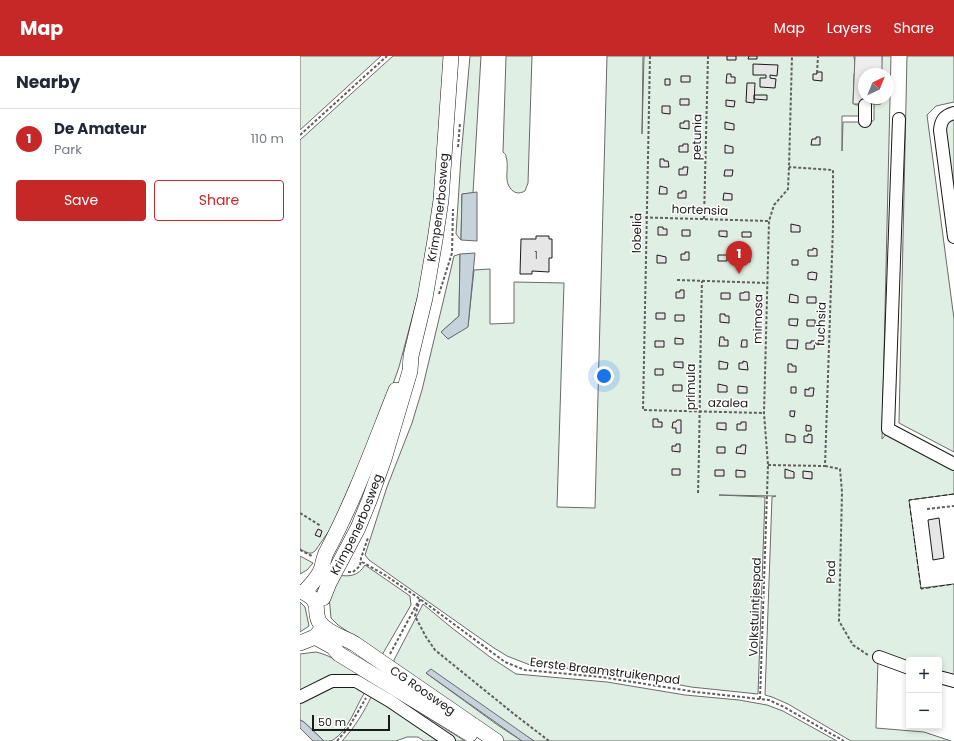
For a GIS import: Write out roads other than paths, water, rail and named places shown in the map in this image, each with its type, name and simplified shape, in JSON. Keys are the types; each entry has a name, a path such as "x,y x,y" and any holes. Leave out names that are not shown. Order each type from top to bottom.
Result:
{"main road":[{"name":"Krimpenerbosweg","path":"323,598 329,583 358,528 384,459 410,371 411,356 425,298 441,200 451,56"},
{"name":"Krimpenerbosweg","path":"303,586 321,570 322,561 335,537 369,461 393,396 411,356"},
{"path":"303,586 321,594 326,610 313,637"},
{"path":"303,586 316,605 318,620 313,637"},
{"name":"CG Roosweg","path":"482,741 339,654 316,648 313,637 342,632 349,640 496,741"}],"street":[{"path":"865,105 865,121"},
{"path":"954,113 945,116 941,122 940,130 954,237"},
{"path":"899,119 888,429 954,464"},
{"path":"879,657 906,667"},
{"path":"942,678 954,681"},
{"path":"300,697 332,681 356,680 449,741"}],"place":[{"name":"De Amateur","path":"739,274"}]}
